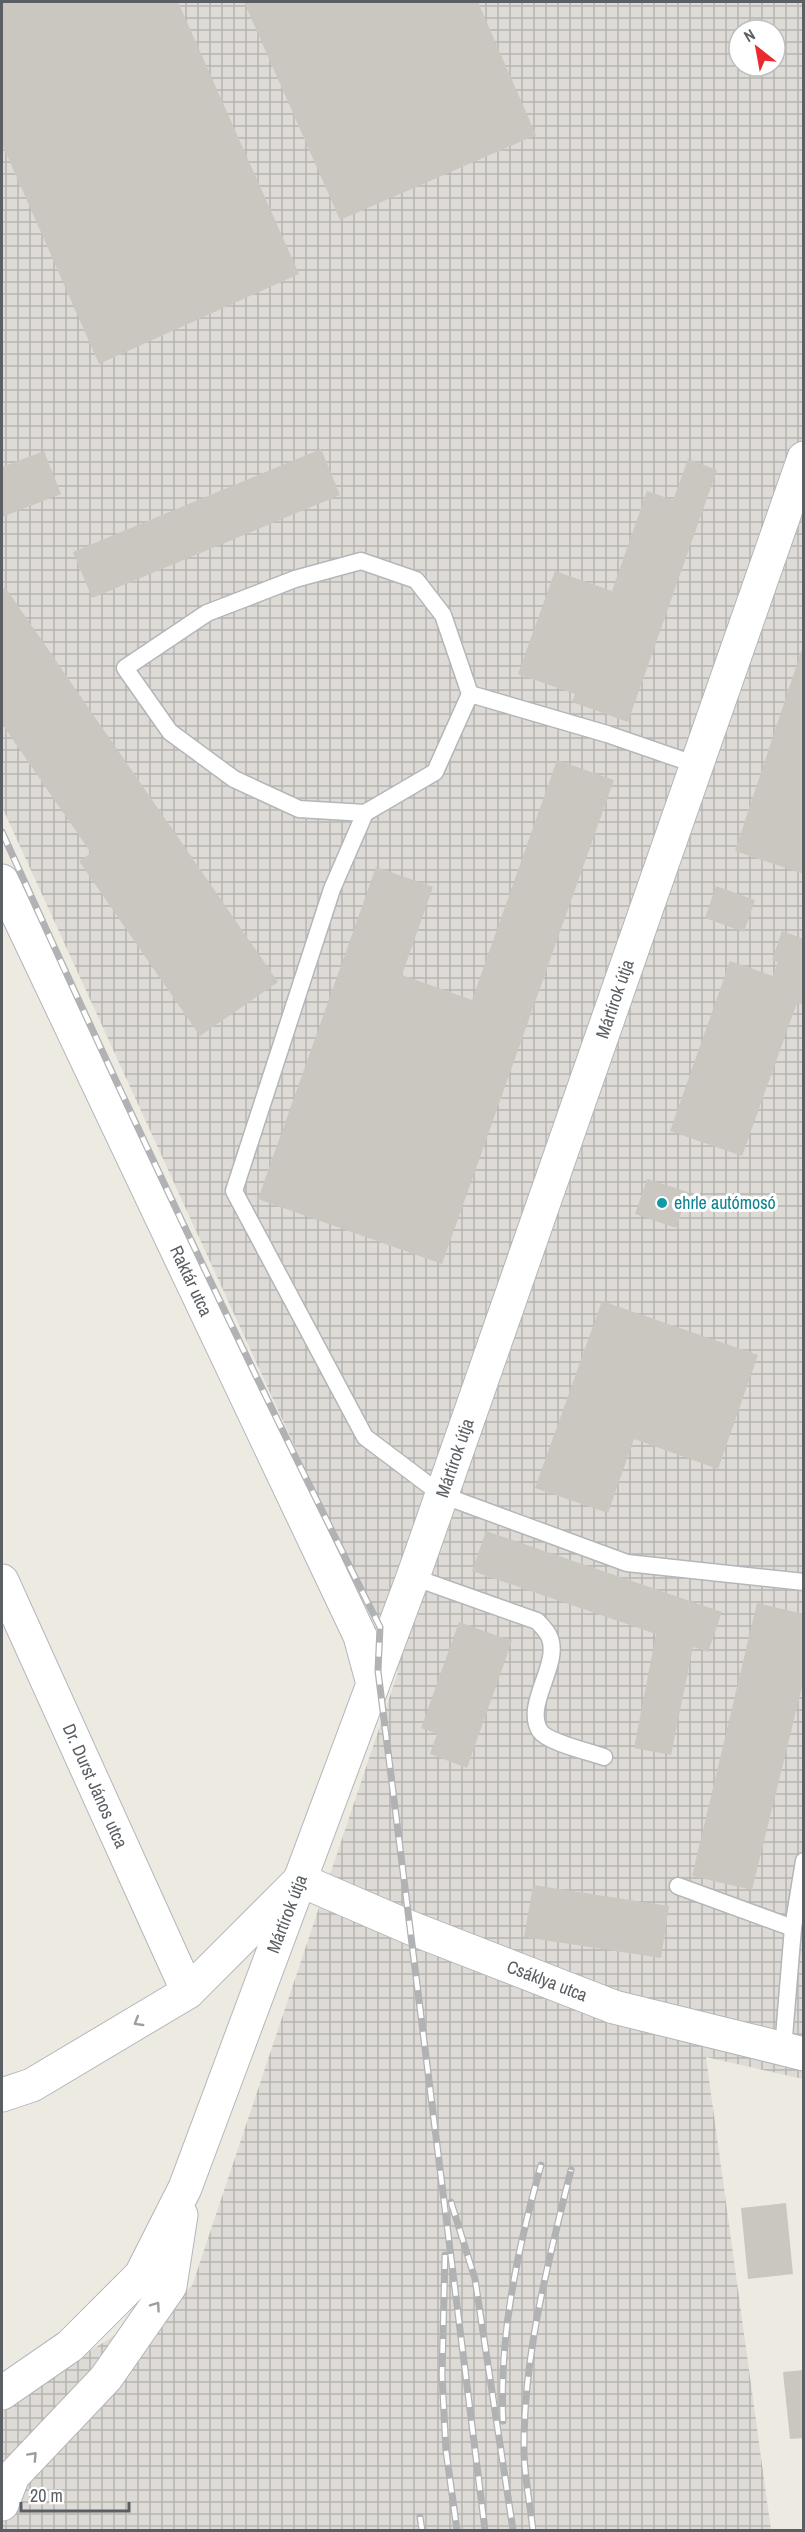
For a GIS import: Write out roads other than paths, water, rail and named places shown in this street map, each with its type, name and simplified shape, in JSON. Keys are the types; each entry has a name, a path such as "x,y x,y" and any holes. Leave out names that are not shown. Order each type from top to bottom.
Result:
{"street":[{"name":"Mártírok útja","path":"2,2394 70,2346 141,2275 185,2188 442,1495 804,458"},
{"name":"Raktár utca","path":"2,881 360,1636 373,1684"},
{"name":"Dr. Durst János utca","path":"2,1581 188,1992"},
{"path":"2,2095 32,2085 188,1992 300,1880"},
{"name":"Csáklya utca","path":"300,1880 411,1928 614,2007 793,2051"},
{"path":"2,2504 14,2476 106,2378 170,2286 185,2188"}],"lane":[{"path":"361,561 416,580 443,615 470,694 435,772 365,813 298,809 234,779 170,732 125,668 207,613 295,579 361,561"},
{"path":"470,694 607,734 697,765"},
{"path":"365,813 332,889 234,1191 365,1437 442,1495 627,1563 804,1582"},
{"path":"413,1576 537,1621 549,1636 551,1655 536,1711 540,1731 550,1738 604,1757"},
{"path":"793,2051 793,1928 804,1861"},
{"path":"678,1886 793,1928"}],"railway":[{"path":"2,832 187,1232 380,1627 378,1671 485,2530"},
{"path":"503,2421 507,2324 518,2260 541,2165"},
{"path":"533,2530 524,2453 528,2381 538,2310 571,2170"},
{"path":"451,2202 475,2279 513,2530"},
{"path":"445,2255 442,2375 446,2451 457,2530"},
{"path":"420,2517 422,2530"}],"place":[{"name":"ehrle autómosó","path":"662,1203"}]}
